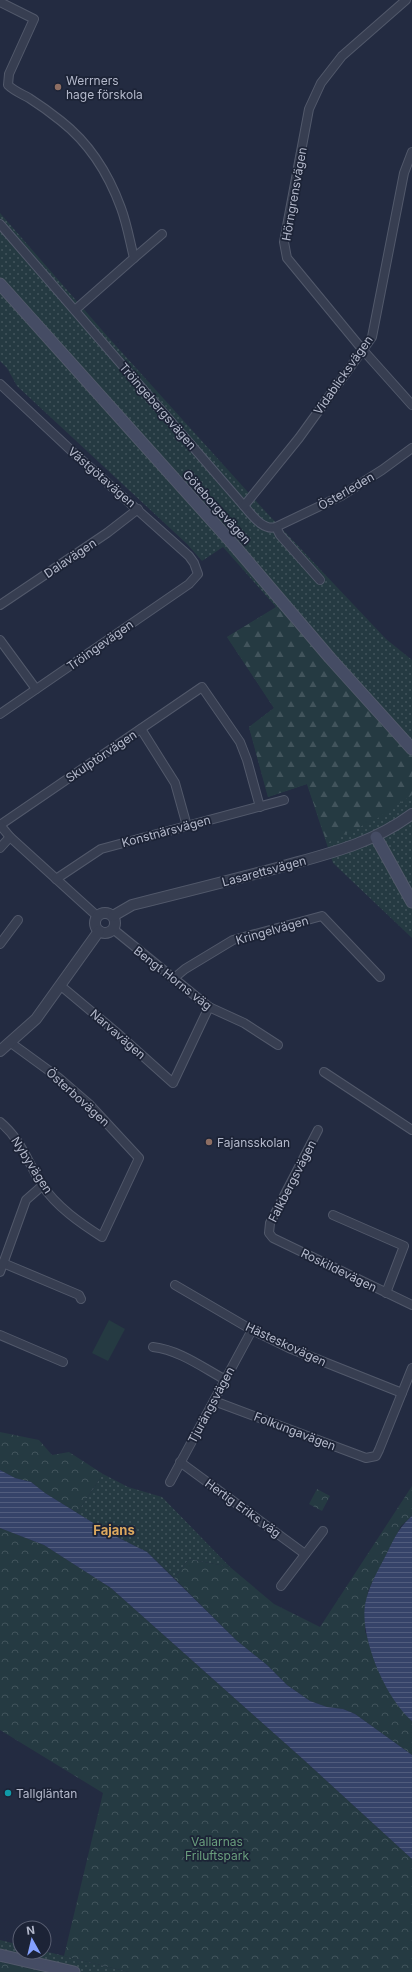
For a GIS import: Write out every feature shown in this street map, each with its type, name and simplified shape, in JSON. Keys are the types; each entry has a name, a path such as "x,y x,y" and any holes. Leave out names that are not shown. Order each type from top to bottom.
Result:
{"main road":[{"name":"Göteborgsvägen","path":"0,284 233,544 330,658 412,749"},
{"path":"376,837 412,902"},
{"path":"0,1955 74,1972"}],"street":[{"name":"Hörngrensvägen","path":"406,0 342,56 322,83 309,109 284,242 287,258 362,349 412,405"},
{"path":"0,2 34,19 9,74 8,85 12,90 29,98 62,122 91,152 110,184 121,207 134,258"},
{"name":"Vidablicksvägen","path":"244,506 299,438 372,337 404,173 412,152"},
{"name":"Tröingebergsvägen","path":"0,224 244,506 264,526 276,528"},
{"path":"75,310 162,234"},
{"name":"Västgötavägen","path":"0,384 76,455 138,508 189,556 194,563 198,574"},
{"name":"Österleden","path":"276,528 341,496 382,470 412,448"},
{"name":"Dalavägen","path":"0,605 107,533 138,508"},
{"path":"276,528 280,535 320,580"},
{"name":"Tröingevägen","path":"0,714 189,584 198,574"},
{"path":"0,640 36,690"},
{"name":"Skulptörvägen","path":"0,825 202,687 240,742 247,760 260,806"},
{"path":"141,729 175,783 187,826"},
{"name":"Konstnärsvägen","path":"56,879 101,849 284,800"},
{"name":"Lasarettsvägen","path":"97,916 105,913 112,916 132,905 321,856 376,837 412,814"},
{"path":"0,825 10,837 97,916 95,923 99,931"},
{"path":"0,848 10,837"},
{"path":"99,931 107,932 113,929 115,923 112,916"},
{"name":"Kringelvägen","path":"173,979 185,969 233,940 322,916 380,976"},
{"path":"0,944 1,945 18,920"},
{"name":"Bengt Horns väg","path":"113,929 209,1007 244,1023 278,1045"},
{"path":"0,1051 11,1043 36,1019 99,931"},
{"name":"Narvavägen","path":"61,986 174,1083 209,1007"},
{"name":"Österbovägen","path":"11,1043 59,1078 89,1104 139,1158 102,1237"},
{"path":"324,1072 412,1130"},
{"name":"Nybyvägen","path":"0,1122 16,1138 43,1185 58,1203 80,1223 102,1237"},
{"name":"Falkbergsvägen","path":"268,1233 270,1223 318,1130"},
{"path":"0,1272 26,1200 43,1185"},
{"path":"333,1215 404,1246 386,1293"},
{"name":"Roskildevägen","path":"268,1233 273,1238 412,1305"},
{"path":"3,1263 79,1295 81,1299"},
{"name":"Hästeskovägen","path":"176,1285 252,1330 289,1348 402,1392"},
{"name":"Tjurängsvägen","path":"170,1482 214,1401 224,1379 252,1330"},
{"path":"0,1335 63,1362"},
{"path":"153,1347 164,1348 174,1352 224,1379"},
{"path":"402,1392 412,1368"},
{"name":"Folkungavägen","path":"214,1401 366,1458 376,1456 402,1392"},
{"name":"Hertig Eriks väg","path":"180,1462 305,1554"},
{"path":"281,1586 323,1531"}],"green space":[{"path":"0,213 108,337 265,511 386,639 412,660 412,938 333,863 307,784 268,797 249,727 274,708 227,637 276,607 223,547 202,561 187,544 17,386 7,368 0,361"},
{"path":"277,607 412,756 412,795 378,818 327,843 307,784 268,797 249,727 274,708 227,637"},
{"path":"109,1320 125,1329 108,1361 92,1353"},
{"path":"0,1432 39,1440 52,1455 69,1452 103,1474 77,1513 45,1493 31,1482 15,1478 0,1470"},
{"path":"103,1474 128,1487 162,1497 230,1567 189,1559 174,1578 147,1552 111,1534 77,1513"},
{"path":"412,1486 412,1516 401,1526 368,1591 365,1631 380,1673 399,1706 412,1721 412,1755 355,1714 343,1709 327,1707 310,1701 287,1685 267,1665 236,1640 174,1578 189,1559 230,1567 274,1604 320,1627"},
{"path":"317,1489 330,1496 322,1511 309,1504"},
{"name":"Vallarnas Friluftspark","path":"0,1528 44,1545 111,1588 304,1760 412,1859 412,1972 129,1972 64,1956 103,1793 0,1730"},
{"path":"0,1940 12,1943 12,1960 52,1960 52,1953 129,1972 43,1972 0,1962"},
{"path":"0,1962 43,1972 0,1972"}],"water":[{"path":"0,1470 15,1478 31,1482 45,1493 111,1534 147,1552 236,1640 267,1665 287,1685 310,1701 327,1707 343,1709 355,1714 412,1755 412,1859 304,1760 111,1588 44,1545 0,1528"},
{"path":"412,1516 412,1721 402,1711 393,1698 384,1684 377,1668 367,1634 365,1605 373,1580 396,1535"}],"place":[{"name":"Werrners hage förskola","path":"58,87"},
{"name":"Fajansskolan","path":"209,1142"},
{"name":"Tallgläntan","path":"8,1793"}],"district":[{"name":"Fajans","path":"114,1530"}]}
